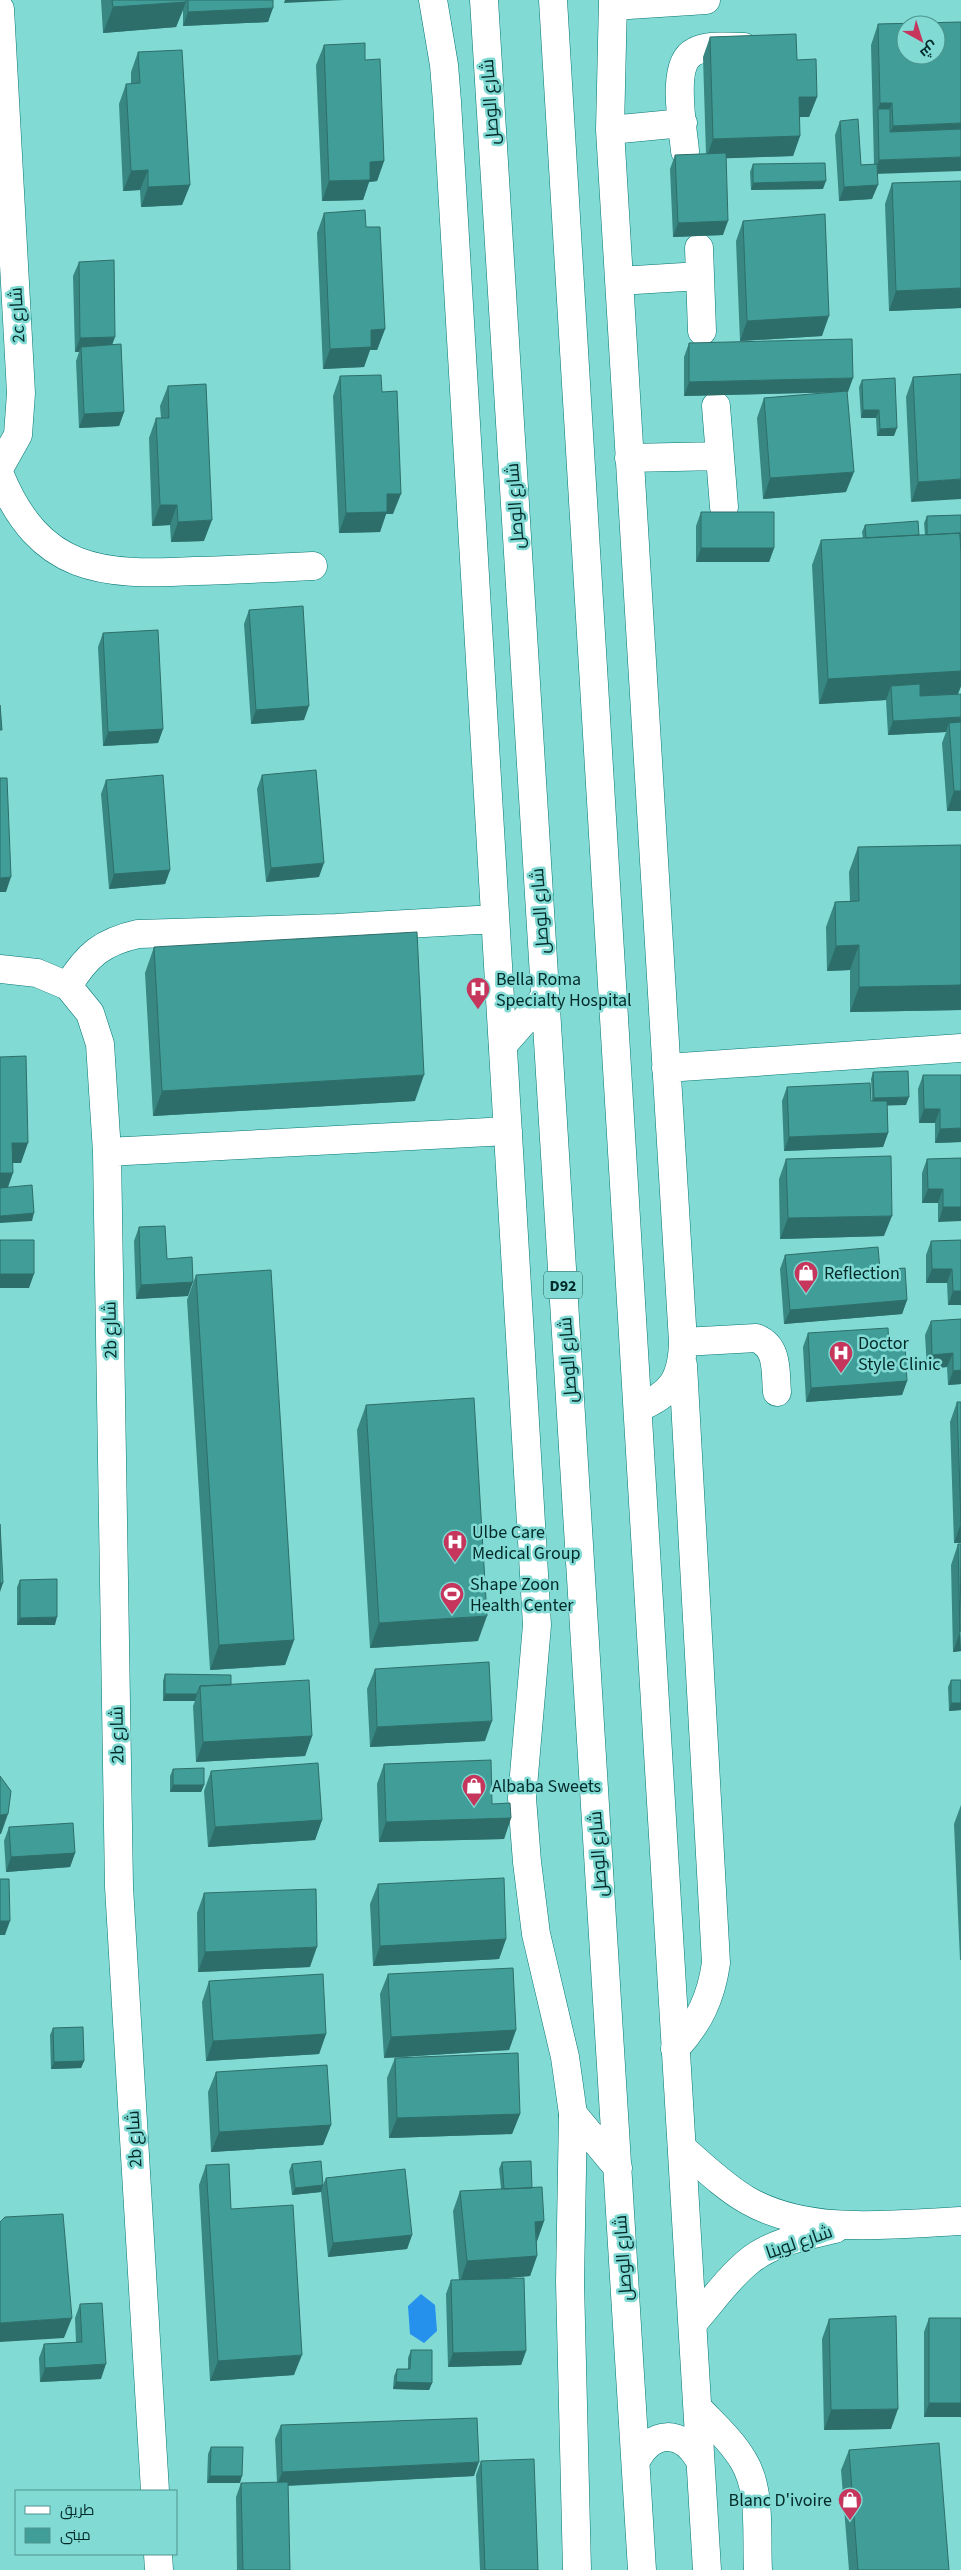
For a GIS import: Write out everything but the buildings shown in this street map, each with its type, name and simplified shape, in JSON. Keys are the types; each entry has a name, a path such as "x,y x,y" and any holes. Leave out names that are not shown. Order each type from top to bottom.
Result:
{"main road":[{"path":"433,0 444,65 447,102 537,1625 536,1662 524,1766 524,1830 536,1934 565,2057 573,2114 570,2282 577,2570"},
{"name":"شارع الوصل","path":"484,0 642,2570"},
{"path":"553,0 707,2570"},
{"path":"676,2050 692,2031 704,2010 712,1987 716,1963 683,1354 610,130 613,3 706,0"},
{"name":"2c شارع","path":"0,19 21,393 18,435 0,466"},
{"path":"685,151 680,77 685,59 692,52 702,48 765,46"},
{"path":"610,130 683,123"},
{"path":"699,248 702,331"},
{"path":"620,281 700,276"},
{"path":"716,406 724,507"},
{"path":"629,458 720,456"},
{"path":"0,475 12,504 35,534 65,556 100,570 139,574 313,566"},
{"path":"0,969 37,973 68,986 80,967 96,950 116,939 138,934 336,928 495,919"},
{"name":"2b شارع","path":"68,986 90,1014 100,1044 107,1152 119,1887 155,2490"},
{"path":"503,1045 545,997"},
{"path":"666,1068 961,1048"},
{"path":"107,1152 508,1130"},
{"path":"683,1354 756,1338 771,1347 774,1355 777,1392"},
{"path":"638,1408 658,1400 674,1384 683,1354"},
{"path":"573,2114 618,2168"},
{"name":"شارع لوينا","path":"682,2148 726,2187 748,2201 773,2212 844,2226"},
{"name":"شارع لوينا","path":"693,2323 730,2279 749,2261 771,2248 794,2239 844,2226 961,2221"},
{"path":"698,2408 743,2460 751,2478 754,2496 758,2570"},
{"path":"636,2461 642,2449 653,2440 667,2437 680,2439 692,2447 700,2459"},
{"path":"158,2555 159,2570"}],"water":[{"path":"421,2294 435,2305 437,2331 424,2343 410,2334 408,2306"}],"place":[{"name":"Bella Roma Specialty Hospital","path":"478,1010"},
{"name":"Reflection","path":"806,1294"},
{"name":"Doctor Style Clinic","path":"841,1374"},
{"name":"Ulbe Care Medical Group","path":"455,1563"},
{"name":"Shape Zoon Health Center","path":"452,1615"},
{"name":"Albaba Sweets","path":"474,1807"},
{"name":"Blanc D'ivoire","path":"850,2521"}]}
